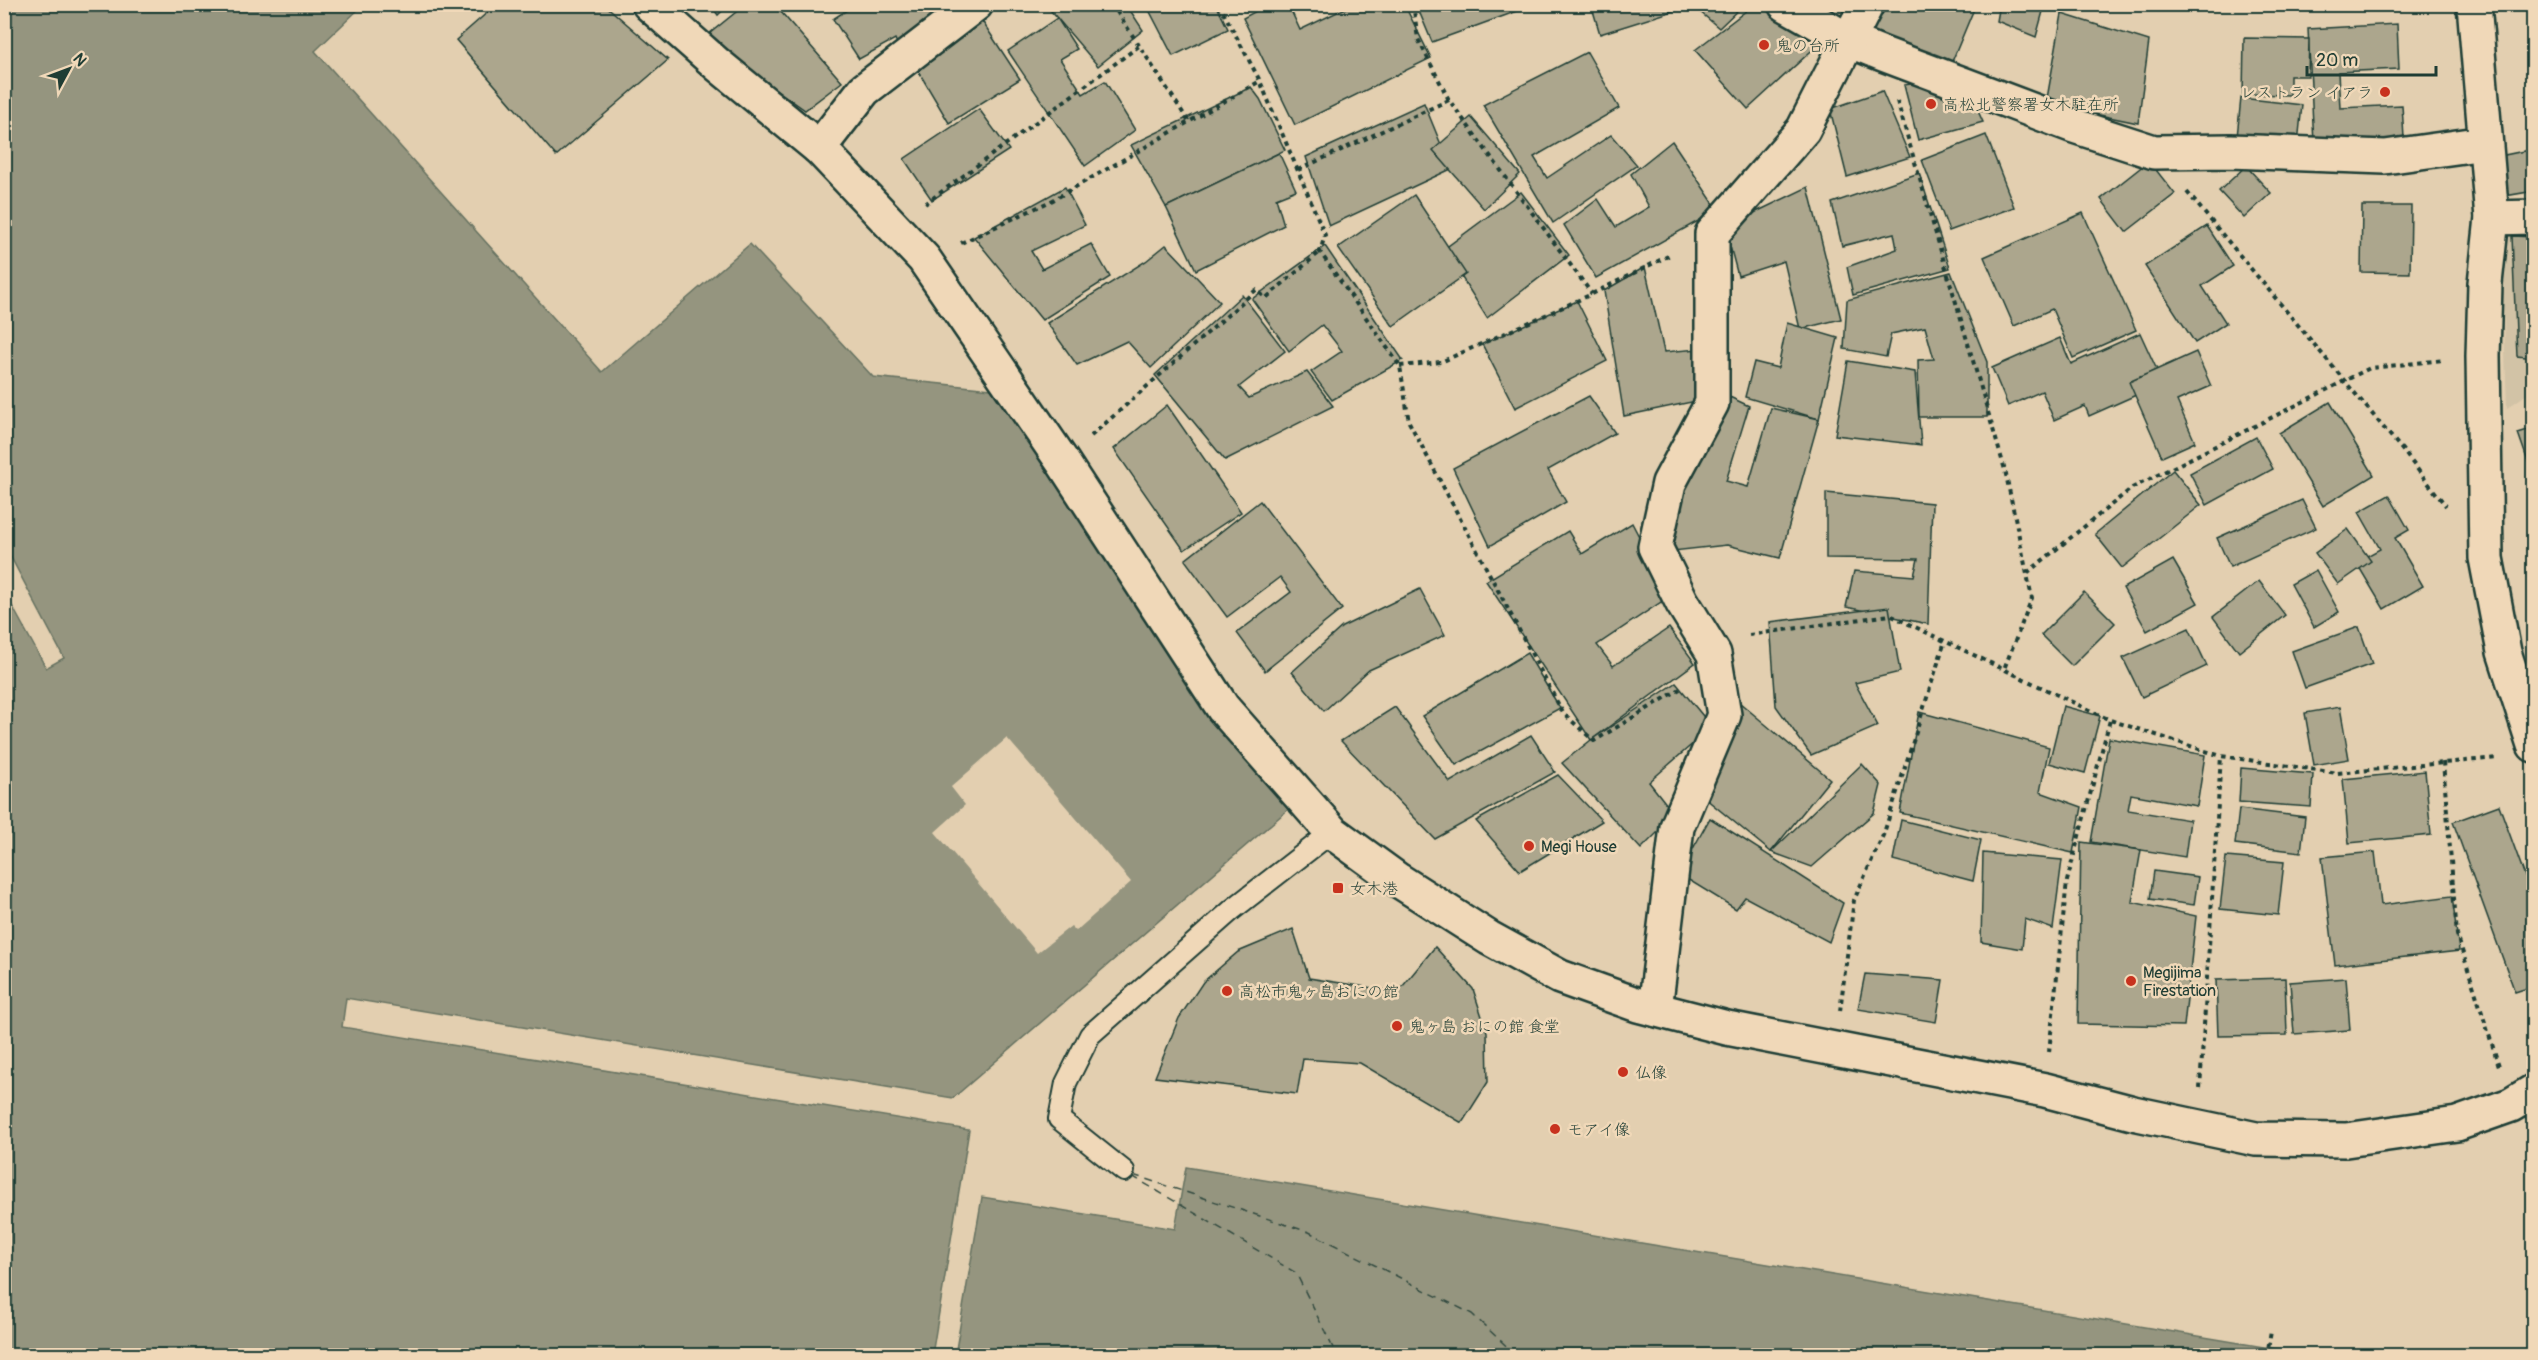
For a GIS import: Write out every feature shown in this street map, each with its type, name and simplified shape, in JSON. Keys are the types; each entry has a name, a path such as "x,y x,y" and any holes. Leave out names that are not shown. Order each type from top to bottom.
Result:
{"street":[{"path":"649,4 717,64 819,148 924,260 1062,461 1223,708 1332,832 1408,886 1489,938 1550,971 1583,985 1655,1009 1727,1028 2045,1090 2198,1127 2256,1138 2346,1140 2457,1124 2522,1098"},
{"path":"819,148 864,90 976,4"},
{"path":"1785,4 1848,40 2074,126 2154,152 2231,151 2385,157 2485,143"},
{"path":"1655,1009 1677,827 1724,715 1715,661 1655,547 1669,483 1712,403 1712,234 1803,130 1867,4"},
{"path":"2474,4 2492,218 2485,283 2483,356 2486,558 2504,652 2534,745"},
{"path":"2492,218 2534,218"}],"lane":[{"path":"1124,1172 1059,1119 1066,1083 1090,1035 1233,909 1332,832"}],"path":[{"path":"1112,4 1189,122"},
{"path":"1062,461 1256,290 1266,298 1320,252 1325,235 1260,81 1219,4"},
{"path":"1413,4 1418,39 1449,100 1593,294"},
{"path":"894,227 1139,46"},
{"path":"1883,54 2005,470 2032,598 2004,669"},
{"path":"924,260 1053,200 1260,81"},
{"path":"1298,170 1449,100"},
{"path":"2154,152 2404,452 2486,558"},
{"path":"1400,366 1441,362 1593,294 1712,234"},
{"path":"1320,252 1400,366 1409,422 1563,713 1594,741 1715,661 1753,632 1890,615 2110,720 2221,756 2337,773 2500,758"},
{"path":"2027,573 2132,488 2370,368 2483,356"},
{"path":"1836,1048 1854,900 1884,832 1945,641"},
{"path":"2045,1090 2067,881 2110,720"},
{"path":"2198,1127 2221,756"},
{"path":"2443,762 2457,935 2522,1098"},
{"path":"2267,1356 2271,1330"}],"shaded area":[{"path":"5,5 363,5 315,51 602,372 750,244 873,377 1011,391 1298,801 953,1098 346,998 342,1027 969,1130 932,1355 5,1355 4,591 46,668 64,658 5,546"},
{"path":"2533,235 2533,390 2507,408 2501,237"},
{"path":"1186,1167 2312,1355 955,1355 982,1197 1175,1229"}],"pier":[{"path":"1007,738 1131,882 1076,931 1071,926 1037,953 935,832 965,805 951,787"}],"building":[{"path":"497,4 604,4 668,60 556,156 456,40"},
{"path":"710,4 729,4 718,15"},
{"path":"746,4 774,4 842,82 805,110 704,38"},
{"path":"856,4 966,4 900,50 895,39 859,59 833,19"},
{"path":"1045,4 1126,4 1143,30 1098,66"},
{"path":"1146,4 1216,4 1228,29 1173,56"},
{"path":"1269,4 1288,4 1300,30 1354,4 1404,4 1431,58 1295,125 1243,18"},
{"path":"1416,4 1521,4 1523,9 1432,42"},
{"path":"1591,4 1744,4 1719,28 1692,5 1600,34"},
{"path":"1755,4 1821,42 1748,109 1695,50"},
{"path":"1881,4 1976,4 1951,64 1863,30"},
{"path":"2000,4 2045,4 2036,37 1997,21"},
{"path":"2062,14 2149,41 2138,123 2046,104"},
{"path":"1057,18 1077,49 1060,59 1083,94 1105,81 1135,130 1085,166 1008,51"},
{"path":"982,21 1020,79 949,123 914,64"},
{"path":"2397,24 2399,69 2338,72 2340,108 2402,105 2404,138 2314,143 2308,29"},
{"path":"2244,38 2309,39 2308,76 2290,76 2290,95 2243,94"},
{"path":"1587,52 1619,108 1534,157 1547,178 1611,135 1637,165 1553,223 1483,105"},
{"path":"1937,80 1947,102 1972,98 1983,122 1918,140 1904,85"},
{"path":"1251,87 1260,99 1285,150 1166,207 1131,145"},
{"path":"1882,91 1910,157 1847,177 1830,109"},
{"path":"2241,98 2302,105 2298,143 2237,137"},
{"path":"1424,103 1451,169 1329,226 1306,157"},
{"path":"979,109 1009,150 932,200 904,159"},
{"path":"1471,117 1520,174 1484,209 1433,150"},
{"path":"1986,135 2014,207 1949,231 1922,160"},
{"path":"1672,141 1718,210 1596,278 1564,225 1598,199 1616,227 1649,207 1631,174"},
{"path":"2534,149 2534,191 2493,198 2500,156"},
{"path":"1279,153 1296,190 1276,198 1284,225 1196,270 1166,207"},
{"path":"2149,161 2175,194 2126,232 2101,199"},
{"path":"2246,166 2271,193 2244,218 2219,191"},
{"path":"1919,173 1950,268 1853,295 1847,267 1897,249 1894,233 1842,246 1832,203"},
{"path":"1065,187 1085,225 1031,251 1042,269 1091,244 1110,277 1042,320 974,237"},
{"path":"1808,187 1841,319 1800,329 1784,261 1738,276 1725,227"},
{"path":"1521,192 1569,255 1487,318 1444,249"},
{"path":"1414,195 1466,274 1393,326 1338,248"},
{"path":"2362,206 2411,206 2410,273 2361,272"},
{"path":"2083,213 2136,330 2073,358 2052,309 2014,326 1984,257"},
{"path":"2207,226 2233,266 2202,286 2226,323 2195,343 2145,266"},
{"path":"2512,236 2534,237 2534,358 2517,356"},
{"path":"1166,245 1220,302 1151,368 1127,341 1077,365 1047,323 1146,261"},
{"path":"1325,246 1403,360 1332,400 1311,372 1342,351 1322,325 1289,351 1252,299"},
{"path":"1645,267 1664,352 1699,349 1706,399 1624,416 1604,291"},
{"path":"1951,272 1987,362 1987,417 1919,417 1918,360 1934,359 1925,327 1891,334 1886,357 1844,349 1847,300"},
{"path":"1242,295 1285,351 1239,387 1249,398 1307,372 1333,406 1225,460 1155,375"},
{"path":"1577,301 1607,361 1515,408 1482,344"},
{"path":"1787,323 1838,338 1819,419 1745,397 1754,362 1778,368"},
{"path":"2140,333 2163,383 2089,416 2085,406 2054,420 2042,391 2008,406 1992,368 2060,338 2071,364"},
{"path":"2196,352 2211,386 2177,401 2195,442 2162,457 2129,382"},
{"path":"1848,361 1915,372 1921,445 1835,435"},
{"path":"1721,393 1749,406 1726,481 1748,487 1771,408 1819,419 1780,558 1727,545 1673,551 1679,485"},
{"path":"1589,396 1615,433 1548,470 1566,502 1490,546 1453,468"},
{"path":"2330,402 2374,475 2323,506 2279,433"},
{"path":"1167,405 1241,512 1184,550 1114,449"},
{"path":"2534,428 2534,479 2518,433"},
{"path":"2256,437 2273,469 2207,505 2190,473"},
{"path":"2173,470 2201,505 2122,568 2095,534"},
{"path":"1826,493 1932,503 1928,624 1846,607 1854,571 1914,576 1918,559 1826,558"},
{"path":"2389,495 2409,530 2395,538 2423,586 2384,609 2356,562 2380,549 2359,512"},
{"path":"2302,500 2316,528 2230,567 2217,538"},
{"path":"1260,501 1342,609 1265,671 1237,633 1291,592 1280,577 1227,617 1185,560"},
{"path":"1632,523 1670,596 1597,645 1613,666 1669,628 1695,663 1591,740 1486,581 1568,531 1582,554"},
{"path":"2348,529 2371,561 2338,584 2315,553"},
{"path":"2173,560 2198,603 2147,631 2123,588"},
{"path":"2316,570 2339,612 2314,627 2291,584"},
{"path":"2259,581 2285,615 2239,652 2213,617"},
{"path":"1420,589 1445,635 1369,670 1324,711 1292,672 1342,627"},
{"path":"2084,592 2115,623 2072,666 2041,635"},
{"path":"1889,607 1900,672 1855,683 1878,726 1811,755 1776,706 1770,622"},
{"path":"2359,627 2372,664 2305,688 2292,651"},
{"path":"2189,628 2207,666 2142,697 2123,658"},
{"path":"1527,653 1560,708 1456,765 1422,716"},
{"path":"1676,683 1712,727 1649,782 1675,815 1641,849 1562,763 1591,740"},
{"path":"1739,702 1830,779 1771,852 1700,794"},
{"path":"2063,706 2100,716 2085,773 2049,763"},
{"path":"1395,707 1450,782 1531,735 1555,772 1435,839 1341,741"},
{"path":"2340,707 2349,759 2314,765 2305,713"},
{"path":"1919,712 2049,747 2040,792 2082,807 2073,853 1900,813"},
{"path":"2109,738 2205,755 2197,806 2131,794 2128,810 2190,820 2185,857 2091,842"},
{"path":"1862,764 1881,785 1874,813 1812,867 1771,852"},
{"path":"2241,768 2313,774 2311,807 2239,802"},
{"path":"2425,771 2431,835 2349,843 2343,779"},
{"name":"Megi House","path":"1558,775 1602,821 1520,871 1476,821"},
{"path":"2499,805 2534,901 2534,986 2515,992 2453,822"},
{"path":"2239,809 2305,817 2301,852 2235,844"},
{"path":"1710,818 1843,903 1829,942 1745,897 1736,909 1679,874"},
{"path":"1901,820 1981,840 1973,881 1893,860"},
{"path":"2081,842 2141,850 2132,902 2196,916 2184,1026 2078,1024"},
{"path":"2375,852 2381,905 2452,896 2459,951 2335,965 2322,857"},
{"path":"1983,853 2062,860 2053,929 2025,919 2022,949 1981,942"},
{"path":"2226,857 2284,862 2278,915 2220,909"},
{"path":"2154,871 2198,877 2194,905 2150,899"},
{"path":"1293,929 1309,978 1398,992 1435,947 1473,989 1487,1032 1488,1082 1462,1123 1360,1063 1303,1059 1297,1094 1155,1077 1179,1018 1203,982 1238,952"},
{"path":"1865,974 1943,980 1936,1022 1858,1009"},
{"path":"2285,978 2287,1035 2218,1036 2216,980"},
{"path":"2346,978 2350,1030 2294,1034 2290,982"}],"ferry route":[{"path":"1133,1175 1309,1232 1472,1314 1517,1356"},
{"path":"1132,1176 1296,1273 1337,1356"}],"place":[{"name":"鬼の台所","path":"1764,45"},
{"name":"レストラン イアラ","path":"2385,92"},
{"name":"高松北警察署女木駐在所","path":"1931,104"},
{"name":"Megi House","path":"1529,846"},
{"name":"女木港","path":"1338,888"},
{"name":"Megijima Firestation","path":"2131,981"},
{"name":"高松市鬼ヶ島おにの館","path":"1227,991"},
{"name":"鬼ヶ島 おにの館 食堂","path":"1397,1026"},
{"name":"仏像","path":"1623,1072"},
{"name":"モアイ像","path":"1555,1129"}]}
